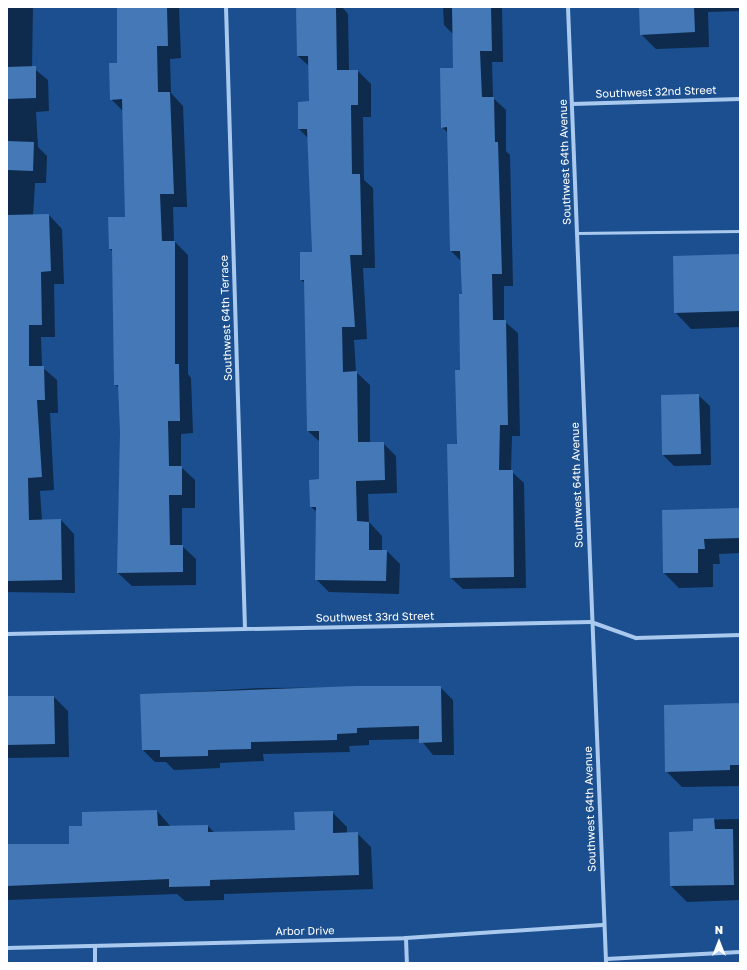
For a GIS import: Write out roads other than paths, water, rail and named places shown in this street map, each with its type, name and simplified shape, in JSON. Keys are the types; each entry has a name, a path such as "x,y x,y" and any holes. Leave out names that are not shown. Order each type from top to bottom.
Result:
{"street":[{"name":"Southwest 64th Terrace","path":"226,7 245,629"},
{"name":"Southwest 64th Avenue","path":"568,7 591,622 606,961"},
{"name":"Southwest 32nd Street","path":"572,104 740,99"},
{"name":"Southwest 33rd Street","path":"7,634 591,622 636,638 740,635"},
{"name":"Arbor Drive","path":"7,948 406,938 604,925"},
{"path":"406,938 407,963"},
{"path":"95,946 95,963"},
{"path":"606,961 740,952"}],"lane":[{"path":"577,233 740,230"}]}
